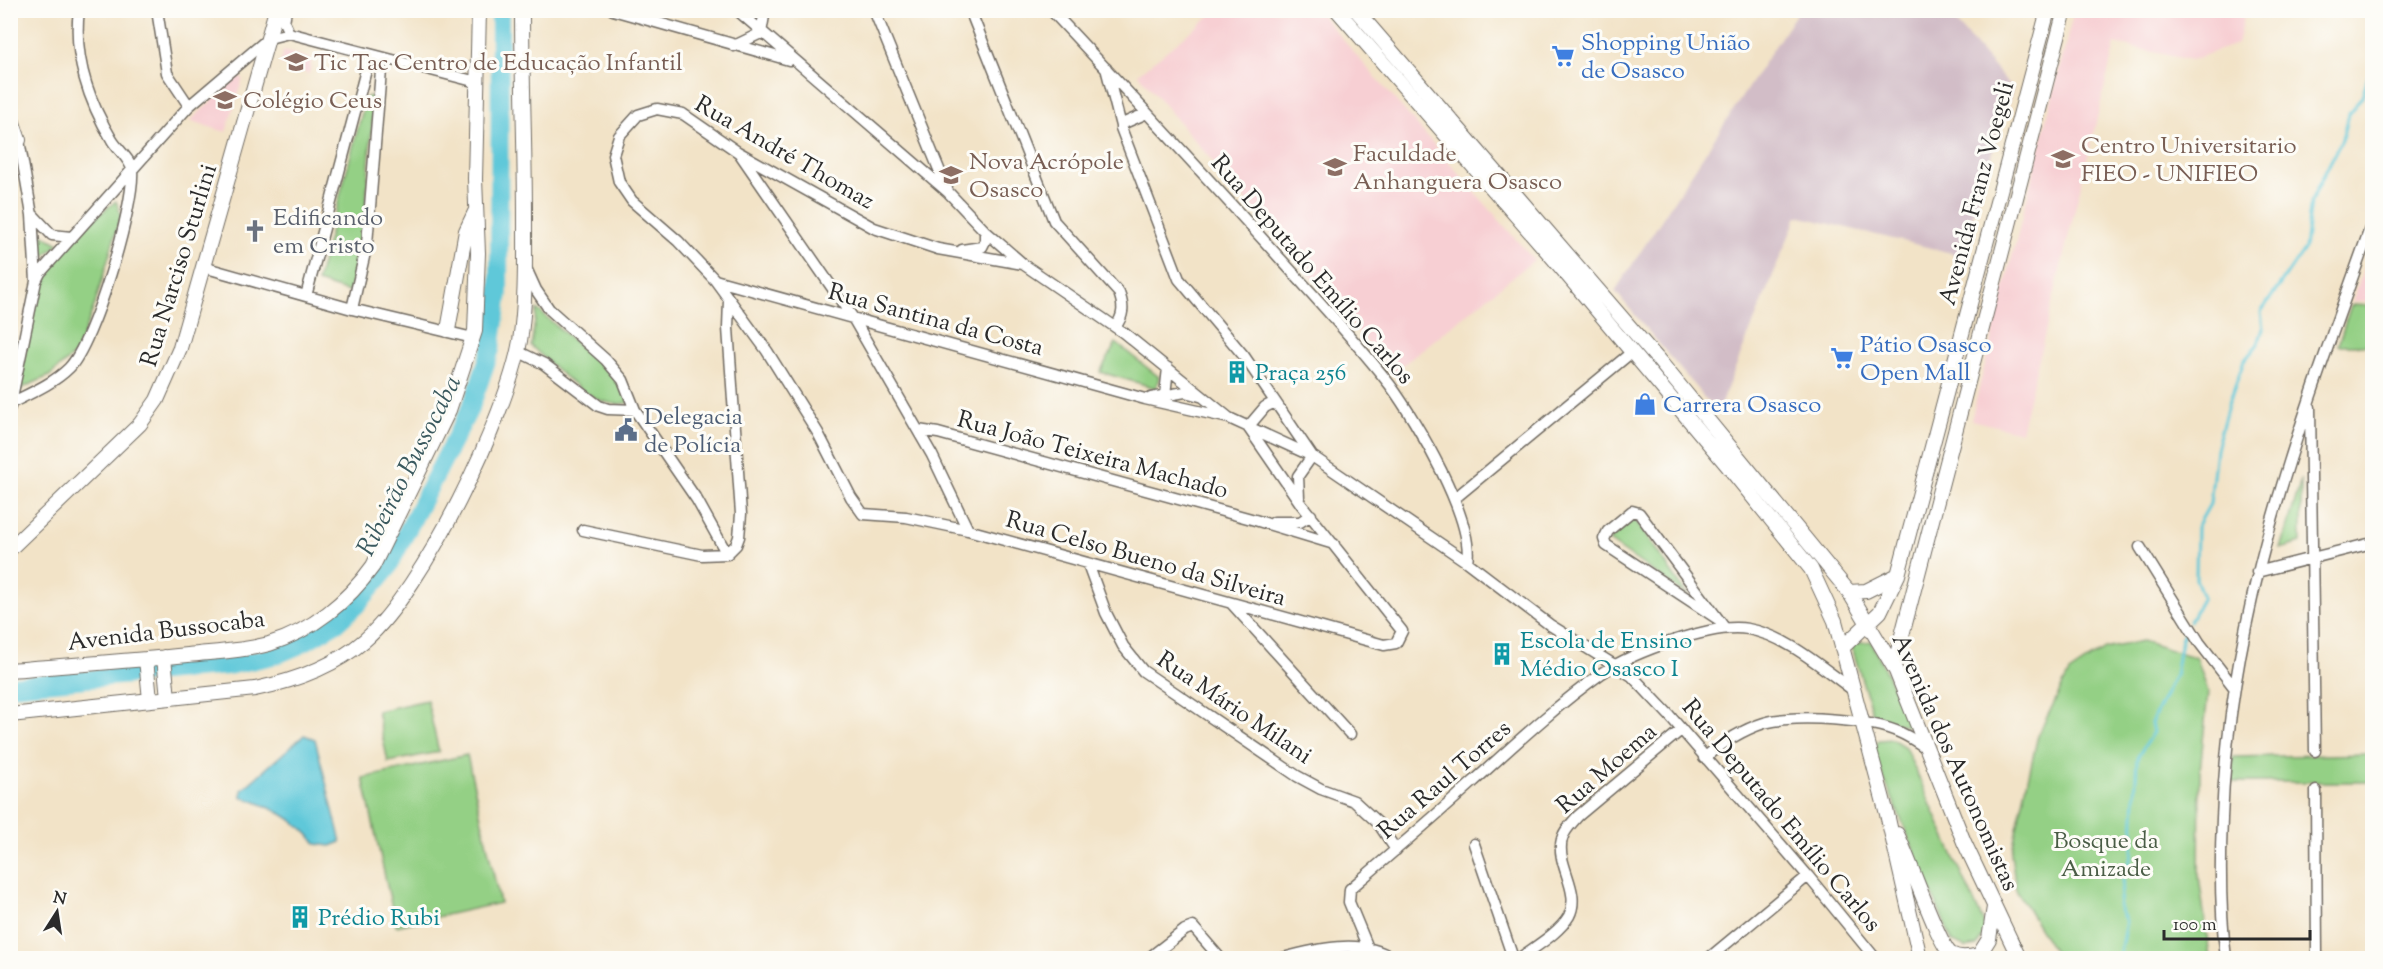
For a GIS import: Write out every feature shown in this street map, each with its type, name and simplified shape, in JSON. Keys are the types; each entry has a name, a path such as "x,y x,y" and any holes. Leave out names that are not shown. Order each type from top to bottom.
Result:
{"main road":[{"name":"Rua Narciso Sturlini","path":"10,549 140,423 157,400 180,348 276,10"},
{"path":"479,18 488,10"},
{"path":"515,10 522,27"},
{"path":"10,714 150,695 255,689 285,683 339,658 364,641 386,620 410,587 454,508 493,424 517,351 525,268 522,10"},
{"path":"1337,10 1632,352 1811,569 1835,621 1887,814 1920,958"},
{"name":"Avenida dos Autonomistas","path":"1356,10 1661,363 1849,592 1894,666 1964,842 2019,958"},
{"name":"Avenida Franz Voegeli","path":"1842,648 1869,625 1880,612 1898,575 2048,10"},
{"name":"Avenida Franz Voegeli","path":"1894,666 2065,10"},
{"name":"Avenida Bussocaba","path":"10,670 164,660 270,643 318,620 359,586 388,539 449,410 473,338 478,253 476,210 479,18"},
{"path":"10,114 13,137"},
{"path":"448,330 467,227 476,210"},
{"path":"1916,508 1934,513"},
{"path":"1849,592 1866,591 1898,575"},
{"path":"164,660 168,695"},
{"path":"146,661 150,695"},
{"path":"1887,814 1923,891 1941,942 1950,954 1971,957 1979,955 1986,947 1994,905"}],"street":[{"path":"11,405 69,368 81,352 123,226 132,168 98,116 91,96 79,54 79,10"},
{"path":"158,10 167,73 189,106"},
{"path":"286,10 284,22 289,33"},
{"path":"613,10 733,46 792,60"},
{"path":"737,10 792,60 948,192 986,231 1023,264 1115,327 1229,418 1312,456 1467,562"},
{"path":"761,33 765,10"},
{"path":"874,10 948,192"},
{"path":"970,10 1054,221 1119,293 1122,300 1122,319 1115,327"},
{"name":"Rua Deputado Emílio Carlos","path":"1051,10 1308,289 1390,386 1421,435 1454,499 1468,542 1467,562 1550,625 1617,664 1646,689 1808,876 1875,958"},
{"path":"36,281 71,237 189,106 269,38 289,33 477,82"},
{"path":"733,46 761,33"},
{"path":"306,296 370,55"},
{"path":"352,309 367,244 382,58"},
{"path":"1106,68 1121,126 1179,279 1244,356 1312,456"},
{"path":"361,91 379,94"},
{"name":"Rua André Thomaz","path":"869,515 857,509 788,381 716,280 632,201 619,182 613,155 620,135 632,119 657,109 683,114 738,152 856,220 938,249 1023,264"},
{"path":"1121,126 1147,112"},
{"path":"11,405 36,281 32,215 13,137"},
{"path":"738,152 853,318 918,430 968,530"},
{"path":"32,215 52,234 71,237"},
{"path":"2226,958 2221,903 2221,855 2223,791 2233,686 2269,524 2310,397 2373,223"},
{"name":"Rua André Thomaz","path":"938,249 968,250 982,247 986,231"},
{"path":"202,267 352,309 448,330 473,338"},
{"path":"525,268 549,309 619,374 627,387 635,410 697,500 727,554"},
{"name":"Rua Santina da Costa","path":"716,280 1145,399 1229,418"},
{"path":"583,530 702,555 727,554 736,545 741,514 728,328 729,300"},
{"path":"517,351 544,364 599,406 608,409 635,410"},
{"path":"1454,499 1632,352"},
{"path":"1165,395 1168,368"},
{"name":"Rua Santina da Costa","path":"1145,399 1185,392 1205,397"},
{"path":"2310,397 2315,751"},
{"path":"1248,427 1265,407 1275,402"},
{"path":"1248,427 1301,504 1334,544"},
{"name":"Rua João Teixeira Machado","path":"918,430 938,433 1256,520 1334,544"},
{"path":"1301,504 1297,491 1298,476 1312,456"},
{"path":"1277,471 1288,476 1298,476"},
{"path":"1721,623 1639,513 1632,511 1608,531 1605,536 1606,545 1721,623 1768,634 1792,647 1853,690"},
{"name":"Rua Celso Bueno da Silveira","path":"869,515 906,517 968,530 1384,645 1396,643 1402,631 1334,544"},
{"name":"Rua João Teixeira Machado","path":"1256,520 1293,523 1311,515"},
{"path":"2258,572 2313,556 2373,543"},
{"path":"2140,547 2199,642 2233,686"},
{"name":"Rua Mário Milani","path":"1088,564 1123,646 1143,671 1297,776 1321,789 1354,801 1378,823 1396,850"},
{"path":"1232,604 1350,734"},
{"name":"Rua Raul Torres","path":"1368,948 1349,902 1348,892 1555,711 1617,664 1721,623"},
{"path":"1704,758 1737,735 1783,718 1862,724 1900,732 1925,747"},
{"name":"Rua Moema","path":"1520,958 1557,930 1569,914 1572,896 1561,846 1566,830 1578,816 1681,730"},
{"path":"2316,791 2317,958"},
{"path":"1474,844 1513,958"},
{"path":"1709,958 1808,876"},
{"path":"1149,958 1185,930 1193,927 1220,958"},
{"path":"1283,958 1333,949 1368,948 1392,958"}],"shaded area":[{"name":"Faculdade Anhanguera Osasco","path":"1216,11 1318,11 1534,260 1393,373 1138,74"},
{"path":"1798,11 1946,11 2013,89 1960,255 1797,216 1717,413 1615,291"},
{"name":"Centro Universitario FIEO - UNIFIEO","path":"2074,11 2245,11 2237,44 2191,60 2115,44 2021,432 1971,420"},
{"name":"Tic Tac Centro de Educação Infantil","path":"283,51 312,59 309,74 280,64"},
{"name":"Colégio Ceus","path":"238,77 243,78 226,132 190,121"},
{"path":"2372,246 2372,302 2352,302"}],"green space":[{"path":"369,96 374,99 363,243 349,292 317,282 366,98"},
{"path":"116,201 121,215 95,304 76,353 49,376 18,390 39,281 79,231"},
{"path":"38,232 59,244 41,258"},
{"path":"2351,305 2372,306 2372,345 2338,345"},
{"path":"537,309 619,381 629,402 616,404 590,395 563,376 531,346"},
{"path":"1116,343 1159,377 1156,388 1100,372"},
{"path":"2301,480 2301,543 2281,549"},
{"path":"1634,518 1688,596 1609,541"},
{"path":"1871,641 1913,728 1873,716 1851,644"},
{"name":"Bosque da Amizade","path":"2142,641 2197,658 2208,692 2200,771 2199,876 2210,958 2058,958 2016,890 2011,854 2038,735 2069,673 2105,649"},
{"path":"427,700 439,752 388,762 377,711"},
{"path":"1892,739 1905,747 1986,928 1977,946 1966,948 1952,941 1872,750 1879,740"},
{"path":"2372,754 2372,782 2232,782 2233,757"},
{"path":"467,755 500,903 396,926 363,778"}],"water":[{"path":"304,735 315,739 341,842 331,846 316,844 301,827 292,821 273,809 242,797 242,790"}],"waterway":[{"name":"Ribeirão Bussocaba","path":"10,686 228,666 277,655 298,646 337,623 357,605 387,570 471,407 491,349 499,293 500,14"},
{"path":"2190,621 2203,597 2196,579 2197,527 2210,504 2216,449 2228,405 2244,361 2258,344 2263,329 2261,312 2305,248 2311,201 2344,135 2349,114 2362,96 2372,65"},
{"path":"2119,958 2126,921 2119,908 2124,873 2132,856 2137,758 2153,732 2151,723 2175,675 2181,640 2187,627"}],"place":[{"name":"Shopping União de Osasco","path":"1563,56"},
{"name":"Tic Tac Centro de Educação Infantil","path":"296,62"},
{"name":"Colégio Ceus","path":"225,100"},
{"name":"Centro Universitario FIEO - UNIFIEO","path":"2063,159"},
{"name":"Faculdade Anhanguera Osasco","path":"1335,167"},
{"name":"Nova Acrópole Osasco","path":"951,175"},
{"name":"Edificando em Cristo","path":"255,231"},
{"name":"Pátio Osasco Open Mall","path":"1842,358"},
{"name":"Praça 256","path":"1237,372"},
{"name":"Carrera Osasco","path":"1645,404"},
{"name":"Delegacia de Polícia","path":"626,430"},
{"name":"Escola de Ensino Médio Osasco I","path":"1502,654"},
{"name":"Prédio Rubi","path":"300,917"}]}
